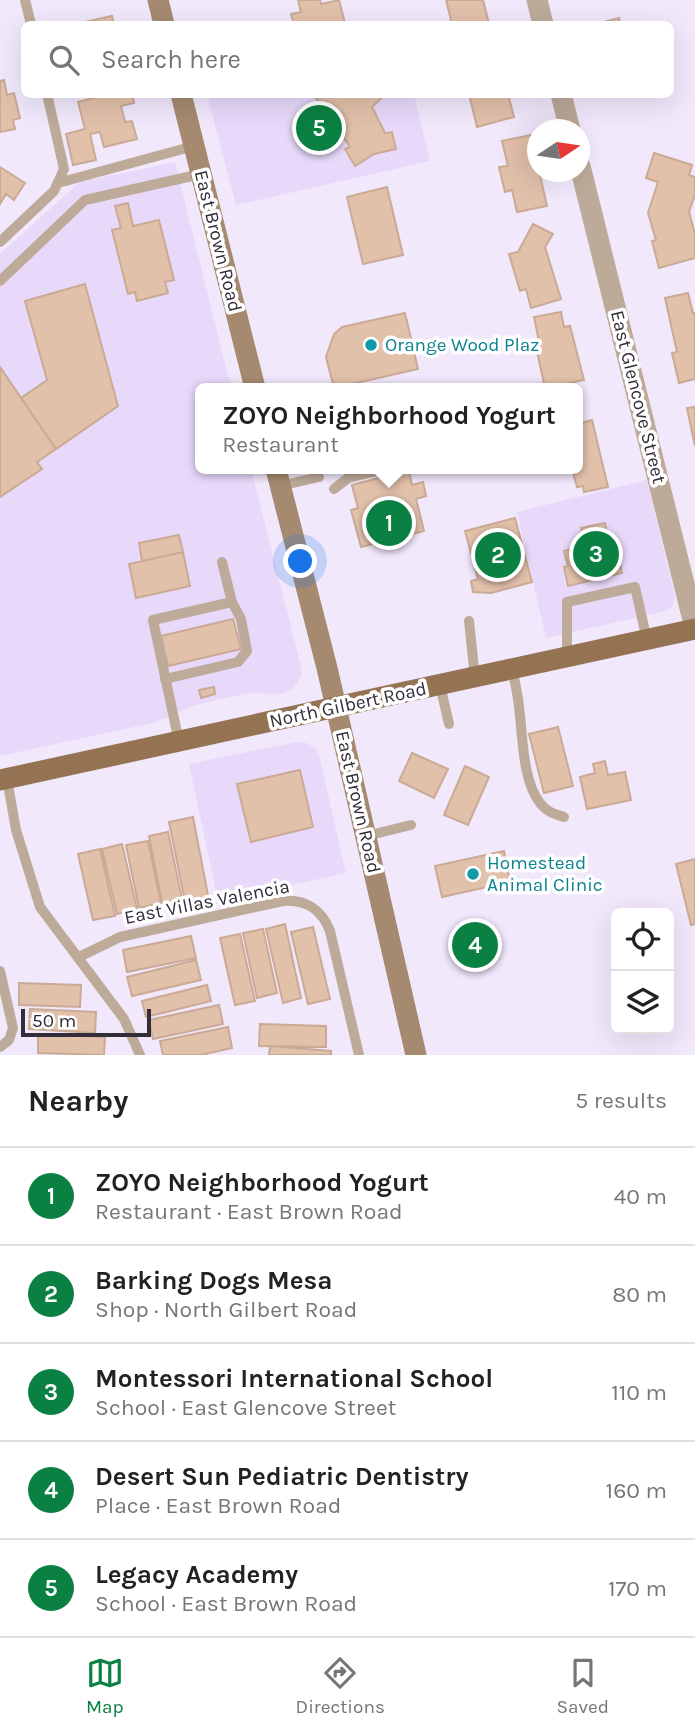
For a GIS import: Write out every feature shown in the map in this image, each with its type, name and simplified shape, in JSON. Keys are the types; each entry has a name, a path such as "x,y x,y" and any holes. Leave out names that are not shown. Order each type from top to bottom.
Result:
{"main road":[{"path":"158,0 163,21"},
{"name":"East Brown Road","path":"182,98 254,383"},
{"name":"East Brown Road","path":"278,477 336,708 416,1055"},
{"name":"North Gilbert Road","path":"3,779 695,628"}],"street":[{"path":"537,0 542,21"},
{"path":"562,98 567,119"},
{"name":"East Glencove Street","path":"583,182 695,628"}],"lane":[{"path":"25,0 30,21"},
{"path":"0,242 54,191 64,169 48,98"},
{"path":"58,183 194,146"},
{"path":"0,281 85,200 201,174"},
{"path":"334,489 348,478 364,474"},
{"path":"278,477 319,477"},
{"path":"166,679 238,662 247,651 241,619 232,602 222,562"},
{"path":"567,658 568,602 635,587 647,640"},
{"path":"179,742 153,620 232,602"},
{"path":"469,621 475,677"},
{"path":"512,670 519,703 522,745 534,792 550,813 564,817"},
{"path":"440,685 449,724"},
{"path":"3,779 40,907 124,1019 140,1055"},
{"path":"366,836 411,825"},
{"name":"East Villas Valencia","path":"79,957 120,937 283,901 299,901 322,915 330,931 359,1055"},
{"path":"0,971 13,1028 9,1040 0,1047"}],"shaded area":[{"path":"208,98 415,98 430,161 236,205"},
{"path":"175,162 230,383 195,383 195,474 252,474 302,670 293,689 283,694 248,693 195,705 157,722 0,756 0,254 80,182"},
{"path":"647,480 675,597 673,605 666,611 546,638 517,512"},
{"path":"297,742 307,743 315,748 319,755 346,873 218,901 189,764"}],"building":[{"path":"298,0 320,0 321,4 339,0 344,21 293,21 291,14 301,12"},
{"path":"446,0 483,0 488,21 451,21"},
{"path":"112,16 113,21 89,21"},
{"path":"4,80 7,95 14,93 20,118 13,120 15,129 0,132 0,81"},
{"path":"93,98 133,98 134,103 121,106 125,122 132,121 137,139 104,147 100,132 90,134 96,160 73,165 66,134 85,129 78,102"},
{"path":"316,98 382,98 372,107 385,133 392,132 396,149 374,154 355,166 345,149 350,147 332,120 336,118 329,106 326,109"},
{"path":"470,98 509,98 514,117 477,127"},
{"path":"527,136 527,182 542,182 547,206 517,212 512,190 505,192 499,167 508,166 502,141"},
{"path":"654,153 692,165 689,175 695,177 695,194 689,212 695,234 695,258 659,268 652,241 656,240 648,213 658,182 646,178"},
{"path":"0,167 25,183 14,200 6,194 0,204"},
{"path":"387,187 403,255 363,264 347,197"},
{"path":"128,203 133,226 159,220 174,280 165,282 168,293 137,301 135,292 128,294 112,230 121,228 115,206"},
{"path":"533,224 553,234 545,247 561,299 531,308 526,289 520,291 509,254 518,252"},
{"path":"85,284 118,406 56,449 21,398 47,380 25,301"},
{"path":"688,293 695,313 695,379 679,383 672,353 677,352 665,298"},
{"path":"561,312 564,327 570,326 584,380 544,383 536,347 540,346 534,317"},
{"name":"Orange Wood Plaz","path":"405,313 418,369 356,383 333,383 326,357 334,334 342,327"},
{"path":"0,367 56,449 37,462 42,469 0,497"},
{"path":"695,407 695,446 687,408"},
{"path":"592,420 608,487 584,492 583,486 577,487 573,474 583,474 583,423"},
{"path":"394,474 410,474 412,485 423,482 426,496 416,499 424,531 361,547 351,510 358,508 352,485"},
{"path":"515,518 532,582 491,593 473,592 471,581 478,579 465,531"},
{"path":"605,523 610,550 616,548 622,573 568,586 564,567 568,566 564,551 585,546 581,528"},
{"path":"179,535 183,552 142,561 139,543"},
{"path":"183,552 190,586 136,598 129,564"},
{"path":"233,619 241,649 168,666 161,636"},
{"path":"214,687 215,694 201,698 199,690"},
{"path":"558,727 573,786 544,793 529,734"},
{"path":"412,753 448,769 434,798 399,781"},
{"path":"605,761 608,775 625,772 631,800 587,809 580,777 595,773 593,764"},
{"path":"465,766 489,777 468,825 444,815"},
{"path":"300,770 313,827 251,842 237,784"},
{"path":"193,817 210,906 187,911 169,822"},
{"path":"168,832 182,899 162,903 149,836"},
{"path":"148,841 161,903 139,908 126,845"},
{"path":"122,844 137,909 117,914 102,849"},
{"path":"100,849 115,916 93,920 78,854"},
{"name":"Homestead Animal Clinic","path":"504,851 510,882 442,897 435,866"},
{"path":"695,859 695,924 691,925 676,864"},
{"path":"285,924 301,998 283,1003 266,929"},
{"path":"485,926 493,957 465,964 457,933"},
{"path":"313,927 330,999 308,1004 291,932"},
{"path":"263,929 277,993 257,998 243,933"},
{"path":"240,934 255,1001 235,1005 220,938"},
{"path":"191,936 196,958 127,972 123,950"},
{"path":"196,960 201,980 132,996 127,977"},
{"path":"19,983 81,985 80,1007 19,1005"},
{"path":"207,985 211,1001 146,1017 142,1001"},
{"path":"219,1005 223,1024 153,1039 149,1020"},
{"path":"30,1009 96,1012 95,1033 29,1029"},
{"path":"260,1024 326,1026 326,1047 259,1046"},
{"path":"228,1027 232,1048 201,1055 163,1055 160,1041"},
{"path":"38,1034 105,1037 104,1055 38,1053"},
{"path":"270,1046 331,1051 331,1055 269,1055"}],"place":[{"name":"Legacy Academy","path":"319,128"},
{"name":"Orange Wood Plaz","path":"371,345"},
{"name":"ZOYO Neighborhood Yogurt","path":"389,523"},
{"name":"Montessori International School","path":"596,554"},
{"name":"Barking Dogs Mesa","path":"498,555"},
{"name":"Homestead Animal Clinic","path":"473,874"},
{"name":"Desert Sun Pediatric Dentistry","path":"475,945"}]}
